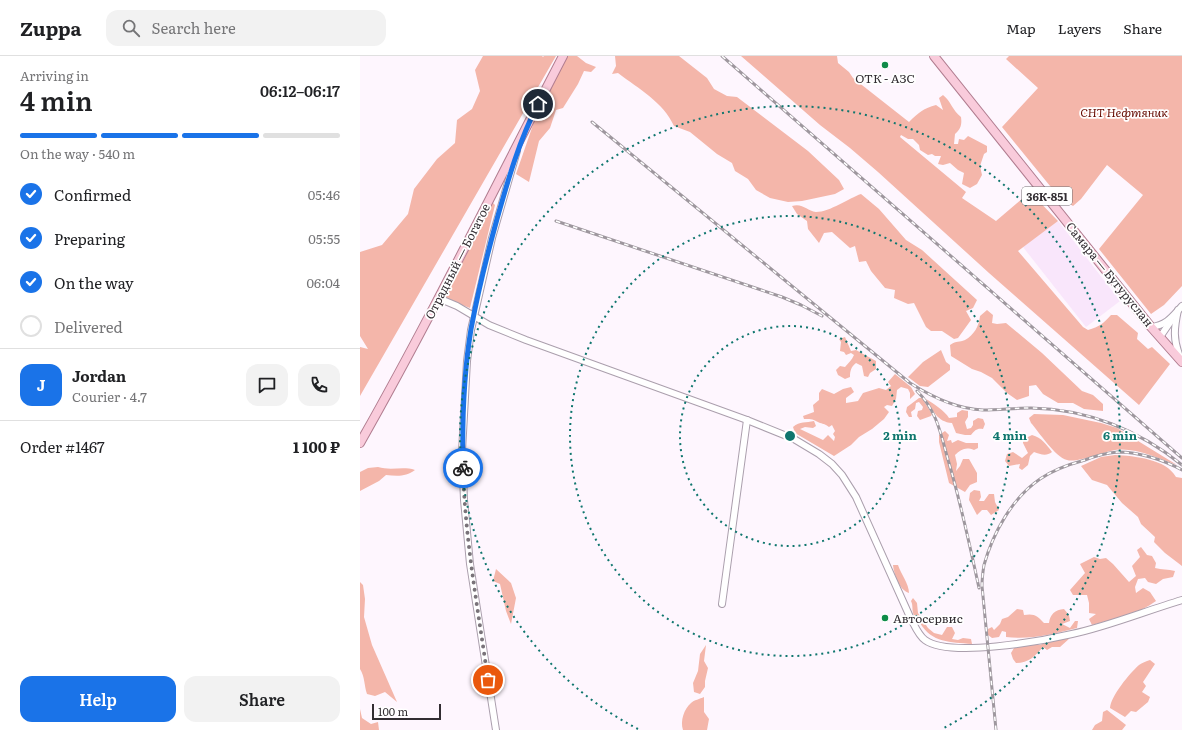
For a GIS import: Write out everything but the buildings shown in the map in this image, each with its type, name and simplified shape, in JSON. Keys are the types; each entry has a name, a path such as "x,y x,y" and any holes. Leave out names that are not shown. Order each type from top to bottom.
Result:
{"main road":[{"name":"Отрадный — Богатое","path":"360,443 388,394 562,56"},
{"name":"Самара — Бугуруслан","path":"934,56 1151,327 1181,361"}],"street":[{"path":"496,730 470,564 464,500 462,451 464,406 467,361 474,316 493,231 511,169 525,129"},
{"path":"438,298 457,306 489,325 526,340 747,420 794,439 832,464 842,475 856,497 917,631 924,640 933,644 959,648 987,647 1072,634 1182,600"},
{"path":"1151,327 1161,326 1180,308"},
{"path":"1160,337 1180,308"},
{"path":"1180,308 1174,334 1175,345 1181,361"},
{"path":"722,604 747,420"}],"shaded area":[{"path":"1058,221 1120,301 1086,327 1023,247"}],"green space":[{"path":"483,56 556,56 360,396 360,347 368,349 360,336 360,252 382,245 408,214 414,189 437,159 455,143 457,120 472,109 480,91 475,70"},
{"path":"567,56 577,56 586,63 596,67 591,72 584,71 563,108 556,110 550,128 539,141 529,182 516,174 534,122"},
{"path":"615,56 679,56 707,78 714,89 727,96 737,97 808,151 839,180 844,189 835,194 802,201 788,202 770,198 756,190 748,179 735,171 732,163 717,154 690,132 674,126 664,110 650,96 618,73 612,74 616,66"},
{"path":"741,56 837,56 838,63 849,72 853,78 909,122 921,111 932,106 936,105 943,110 939,98 943,95 961,117 961,126 955,134 954,144 958,144 959,139 964,140 968,136 987,146 987,152 984,154 980,166 982,175 977,184 970,188 962,184 964,173 950,163 943,165 938,164 941,156 935,156 932,154 928,155 920,150 919,145 913,139 908,139 901,135 900,137 966,192 962,198 996,221 1030,192 1058,221 1018,251 1083,327 1088,330 1095,328 1111,315 1117,315 1138,333 1137,339 1148,349 1152,347 1170,364 1139,405 989,273 878,172 820,125"},
{"name":"СНТ Нефтяник","path":"1009,56 1182,56 1182,286 1164,305 1151,314 1099,249 1143,195 1107,165 1081,199 1073,206 1059,197 1002,127 1038,88 1006,59"},
{"path":"861,194 879,209 906,240 922,250 977,300 973,308 966,311 971,320 958,338 954,339 942,331 931,331 926,327 914,303 908,304 894,298 895,290 885,288 871,271 866,261 859,262 855,246 850,248 832,232 824,233 819,243 808,229 807,221 797,214 792,206 802,206 816,212 827,210"},
{"path":"493,203 495,205 470,308 444,298"},
{"path":"987,310 993,315 992,323 1006,323 1042,353 1082,391 1093,395 1103,404 1103,411 1084,409 1073,403 1058,403 1043,394 1036,385 1029,386 1029,396 1017,400 1007,393 992,378 972,369 951,356 950,345 965,340 971,336 977,327 980,316"},
{"path":"845,337 851,351 856,350 876,361 876,369 870,373 868,377 864,376 862,366 856,363 851,369 850,377 845,379 838,375 836,370 840,366 845,367 854,355 851,353 846,355 844,352 840,351 841,342 839,339"},
{"path":"941,350 946,362 950,365 950,370 928,387 920,386 908,377 923,362"},
{"path":"895,374 911,387 915,394 910,399 908,389 901,387 897,390 896,399 892,406 887,405 884,407 889,412 884,419 859,437 851,445 834,456 795,433 793,427 796,425 814,421 816,426 813,428 805,427 800,429 823,440 828,435 834,441 835,437 833,434 835,431 832,425 829,427 812,420 804,419 803,416 814,412 813,405 819,400 819,393 822,389 834,394 851,387 854,392 846,398 846,403 858,401 863,393 879,388 886,390 891,386 888,382"},
{"path":"919,398 922,398 932,414 931,416 920,420 917,416 918,411 922,410 923,407 919,402 916,403 915,409 911,412 912,417 909,417 906,412 907,407"},
{"path":"926,399 942,410 949,418 957,417 957,413 962,410 968,411 968,417 965,422 967,429 971,428 973,421 978,418 983,419 985,424 983,429 976,430 971,435 956,433 952,423 939,418"},
{"path":"1034,414 1063,415 1117,428 1177,465 1146,454 1123,449 1077,460 1067,460 1062,458 1052,449 1031,423 1029,418"},
{"path":"945,431 949,435 947,441 951,440 952,443 958,440 966,443 978,443 978,448 974,450 964,449 955,455 957,464 956,471 963,459 969,459 977,473 977,482 970,485 965,492 949,483 939,442 939,435"},
{"path":"1032,435 1046,444 1052,452 1045,455 1034,452 1030,456 1028,465 1022,470 1019,468 1020,464 1009,466 1005,461 1007,454 1013,452 1022,458 1028,453 1023,443 1023,437"},
{"path":"1115,455 1132,456 1158,462 1171,471 1176,477 1182,478 1182,566 1154,542 1155,537 1141,524 1138,517 1122,503 1107,485 1092,480 1081,466 1101,457"},
{"path":"378,467 388,469 406,468 415,470 405,475 386,475 379,481 360,491 360,472 368,468"},
{"path":"974,490 980,491 981,497 979,501 984,501 989,494 994,494 995,502 999,510 991,515 987,510 982,510 977,515 969,500 970,493"},
{"path":"1141,547 1147,555 1152,556 1156,563 1155,568 1175,571 1173,577 1163,579 1156,584 1148,582 1145,578 1138,579 1135,587 1136,593 1143,588 1150,592 1156,601 1134,613 1092,625 1089,619 1096,614 1089,613 1087,595 1073,595 1070,590 1085,573 1080,564 1094,557 1100,559 1106,558 1129,582 1136,576 1132,566 1140,557 1137,550"},
{"path":"893,565 898,565 908,586 909,593 902,589 896,577"},
{"path":"496,569 511,583 516,598 511,624 506,611 500,584 493,581"},
{"path":"360,582 363,585 365,599 364,617 372,645 397,702 385,692 375,696 367,694 363,675 360,669"},
{"path":"913,598 917,603 918,613 928,628 934,633 942,635 947,627 952,627 955,633 952,639 971,639 972,644 949,642 936,638 930,634 925,630 914,614 911,601"},
{"path":"1017,609 1023,610 1024,615 1033,615 1038,617 1044,623 1049,623 1050,617 1054,613 1058,610 1064,609 1069,615 1070,621 1062,624 1070,628 1075,621 1078,621 1077,628 1024,638 1006,637 1006,632 1002,631 999,637 992,638 988,635 988,629 992,627 994,630 1000,624 1002,619 1008,617"},
{"path":"1070,638 1060,647 1052,647 1047,650 1043,647 1025,662 1016,663 1011,653 1014,648 1034,644 1040,645 1049,641"},
{"path":"706,645 704,661 708,668 705,687 700,694 694,692 693,683 698,671 700,654"},
{"path":"1150,660 1155,664 1143,682 1146,686 1142,692 1150,697 1148,702 1136,712 1131,711 1125,717 1110,708 1117,691 1130,674 1139,665"},
{"path":"704,697 704,712 709,719 707,730 683,730 682,719 686,708 695,700"},
{"path":"360,709 362,718 371,724 378,722 379,730 360,730"},
{"path":"1107,710 1126,725 1122,730 1092,730 1095,725 1102,721 1103,712"}],"railway":[{"path":"722,56 1182,458"},
{"path":"592,122 918,388 954,405 973,409 1052,409 1092,417 1148,441 1182,465"},
{"path":"556,221 782,297 822,316"},
{"path":"917,391 930,407 941,434 961,509 979,588"},
{"path":"996,730 982,578 988,553 998,529 1012,506 1030,487 1045,476 1068,465 1105,454 1126,452 1143,455 1182,470"}],"way so far":[{"path":"463,468 466,530 470,564 488,680"}],"place":[{"name":"ОТК - АЗС","path":"885,65"},
{"name":"Автосервис","path":"885,618"}],"route":[{"path":"463,468 462,451 464,406 471,330 492,238 511,169 525,129 538,104"}]}
